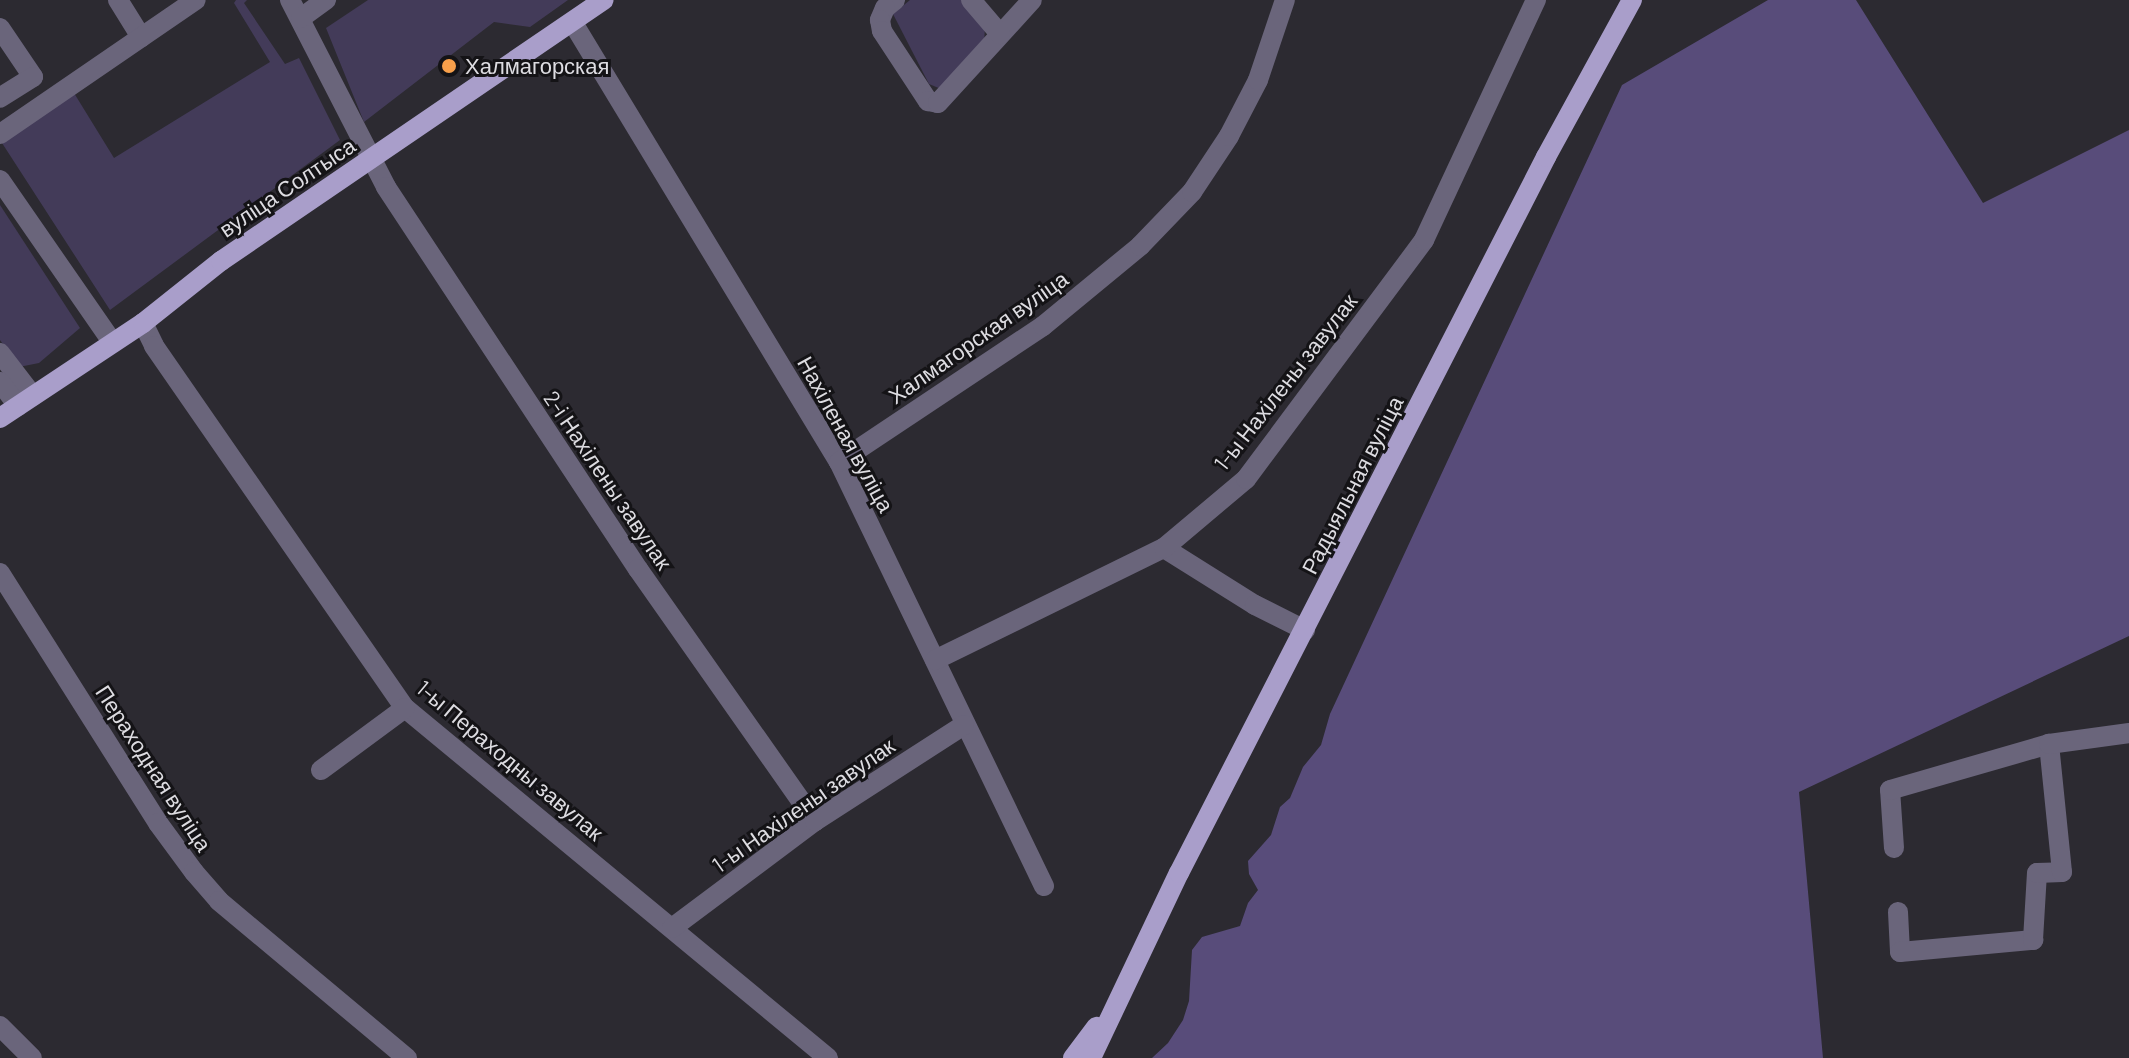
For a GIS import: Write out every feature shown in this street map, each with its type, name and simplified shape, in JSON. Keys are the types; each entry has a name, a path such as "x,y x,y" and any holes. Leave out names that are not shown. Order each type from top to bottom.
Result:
{"main road":[{"name":"вуліца Солтыса","path":"11,409 143,323 221,261 604,0"},
{"name":"Радыяльная вуліца","path":"1091,1058 1120,995 1546,157 1632,0"},
{"name":"Радыяльная вуліца","path":"1073,1058 1120,995"}],"street":[{"path":"118,0 141,37"},
{"path":"0,134 196,0"},
{"path":"295,9 326,0"},
{"path":"895,0 885,8 880,20 882,31 928,101 938,103 1032,0"},
{"path":"971,0 1000,34"},
{"name":"Халмагорская вуліца","path":"839,462 1043,326 1151,235 1192,192 1229,136 1258,80 1285,0"},
{"name":"1-ы Нахілены завулак","path":"935,660 1164,548 1246,479 1424,240 1536,0"},
{"name":"2-і Нахілены завулак","path":"295,9 370,159 638,569 815,821"},
{"name":"Нахіленая вуліца","path":"573,23 839,462 1044,886"},
{"path":"0,28 33,77 0,98"},
{"path":"0,180 113,343"},
{"name":"1-ы Пераходны завулак","path":"143,323 154,346 405,708 828,1058"},
{"path":"0,353 11,409"},
{"path":"0,382 11,409"},
{"path":"1164,548 1255,605 1305,630"},
{"name":"Пераходная вуліца","path":"0,573 158,823 194,872 219,901 407,1058"},
{"path":"321,770 405,708"},
{"name":"1-ы Нахілены завулак","path":"672,928 815,821 964,725"},
{"path":"1894,848 1890,790 2049,744 2129,733"},
{"path":"1898,912 1900,952 2033,940 2037,873 2062,872 2049,744"},
{"path":"0,1026 32,1058"}],"shaded area":[{"path":"236,0 247,0 244,3 285,64 299,58 340,140 110,310 2,143 74,93 114,158 270,62 234,3"},
{"path":"368,0 568,0 530,27 494,22 364,122 326,28"},
{"path":"910,0 963,0 985,25 984,45 941,89 929,84 893,14"},
{"path":"1768,0 1856,0 1983,203 2129,130 2129,636 1799,792 1823,1058 1152,1058 1168,1043 1183,1020 1189,1001 1192,950 1202,937 1240,926 1248,903 1258,890 1249,874 1248,861 1271,835 1280,807 1290,798 1303,767 1321,745 1330,714 1622,85"},
{"path":"0,205 80,328 39,363 19,367 0,340"}],"place":[{"name":"Халмагорская","path":"449,66"}]}
